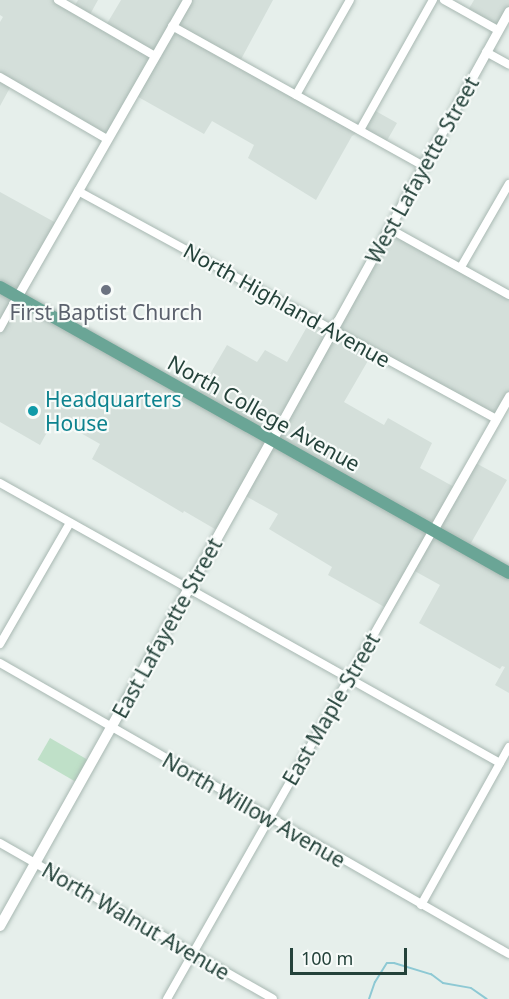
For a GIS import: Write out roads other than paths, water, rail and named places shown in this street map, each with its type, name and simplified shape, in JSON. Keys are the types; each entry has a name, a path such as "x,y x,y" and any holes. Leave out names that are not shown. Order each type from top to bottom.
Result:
{"main road":[{"name":"North College Avenue","path":"0,287 509,573"},
{"name":"East Lafayette Street","path":"0,926 272,441"}],"street":[{"path":"58,0 155,56"},
{"path":"0,328 187,0"},
{"path":"296,95 350,0"},
{"path":"360,130 433,0"},
{"path":"444,0 498,30"},
{"name":"West Lafayette Street","path":"334,330 509,10"},
{"path":"172,27 424,166"},
{"path":"486,52 509,65"},
{"path":"0,77 107,139"},
{"path":"461,267 509,184"},
{"name":"North Highland Avenue","path":"78,191 496,419"},
{"path":"390,229 509,295"},
{"name":"East Lafayette Street","path":"272,441 334,330"},
{"name":"East Maple Street","path":"167,999 508,401"},
{"path":"0,483 500,763"},
{"path":"0,644 70,523"},
{"name":"North Willow Avenue","path":"0,663 509,954"},
{"path":"421,905 509,747"},
{"name":"North Walnut Avenue","path":"0,843 273,999"}],"waterway":[{"path":"369,999 375,982 387,963 431,974 443,983 471,988 487,999"}],"place":[{"name":"First Baptist Church","path":"106,290"},
{"name":"Headquarters House","path":"33,411"}]}
